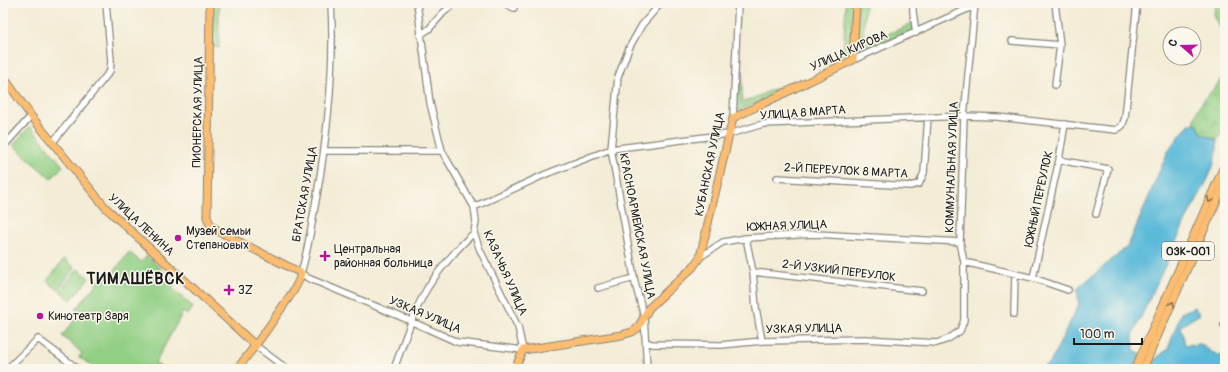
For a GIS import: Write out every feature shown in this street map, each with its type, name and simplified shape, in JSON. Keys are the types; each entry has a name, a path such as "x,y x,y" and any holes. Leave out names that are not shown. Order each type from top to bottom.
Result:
{"main road":[{"name":"ПИОНЕРСКАЯ УЛИЦА","path":"208,221 206,212 210,3"},
{"path":"853,60 856,3"},
{"name":"УЛИЦА КИРОВА","path":"733,118 853,60"},
{"name":"УЛИЦА ЛЕНИНА","path":"3,76 31,116 104,207 256,346"},
{"name":"КУБАНСКАЯ УЛИЦА","path":"700,257 733,118"},
{"name":"03К-001","path":"1143,369 1153,338 1225,164"},
{"name":"03К-001","path":"1136,369 1153,338 1225,182"},
{"name":"УЗКАЯ УЛИЦА","path":"208,221 218,231 301,273"},
{"name":"ЮЖНАЯ УЛИЦА","path":"644,316 649,308 693,267 700,257"},
{"name":"БРАТСКАЯ УЛИЦА","path":"237,369 256,346 296,288 301,273"},
{"name":"УЗКАЯ УЛИЦА","path":"523,350 622,335 635,330 644,316"},
{"path":"515,369 523,350"}],"street":[{"path":"53,142 110,71 111,61 106,3"},
{"name":"БРАТСКАЯ УЛИЦА","path":"301,273 309,240 324,151 331,92 333,26 332,3"},
{"name":"КАЗАЧЬЯ УЛИЦА","path":"417,3 430,103 442,151 474,207 476,221 474,233 480,250 518,327 523,350"},
{"path":"420,35 429,29 443,12 455,3"},
{"path":"504,3 514,8"},
{"name":"КРАСНОАРМЕЙСКАЯ УЛИЦА","path":"647,369 644,316 634,278 611,149 618,77 629,48 642,25 661,3"},
{"name":"КУБАНСКАЯ УЛИЦА","path":"733,118 738,3"},
{"path":"913,3 916,33"},
{"path":"1055,3 1060,44 1055,85"},
{"name":"УЛИЦА 8 МАРТА","path":"474,207 546,174 611,149 729,134 763,124 964,116 997,117 1116,130 1122,126 1125,118 1137,3"},
{"name":"УЛИЦА КИРОВА","path":"853,60 916,33 975,5"},
{"name":"КОММУНАЛЬНАЯ УЛИЦА","path":"960,330 964,320 964,262 960,242 964,116 975,5"},
{"path":"1012,41 1060,44"},
{"path":"3,147 31,116"},
{"name":"2-Й ПЕРЕУЛОК 8 МАРТА","path":"777,178 910,186 919,184 924,173 928,117"},
{"name":"ЮЖНЫЙ ПЕРЕУЛОК","path":"1033,278 1059,160 1065,124"},
{"path":"324,151 442,151"},
{"path":"1059,160 1108,169 1096,214"},
{"path":"394,369 412,322 428,287 474,233"},
{"name":"ЮЖНАЯ УЛИЦА","path":"700,257 723,242 746,238 815,234 960,242"},
{"path":"746,238 753,272 756,308 762,341"},
{"path":"964,262 1033,278 1068,290"},
{"name":"2-Й УЗКИЙ ПЕРЕУЛОК","path":"753,272 922,291"},
{"name":"УЗКАЯ УЛИЦА","path":"301,273 308,278 457,342 523,350"},
{"path":"1014,314 1015,274"},
{"path":"598,288 634,278"},
{"name":"УЗКАЯ УЛИЦА","path":"646,342 652,344 722,345 762,341 865,339 937,343 948,339 960,330"},
{"path":"7,369 38,339 78,369"},
{"name":"УЛИЦА ЛЕНИНА","path":"256,346 286,369"}],"green space":[{"path":"212,3 219,3 219,48 212,45"},
{"path":"846,3 853,3 850,54 847,59 831,68 829,64 843,57"},
{"path":"858,3 865,3 863,44 912,23 915,30 861,54 857,52"},
{"path":"1217,3 1225,3 1225,34 1215,20 1214,12"},
{"path":"1225,70 1225,126 1217,140 1202,134 1197,124 1194,124 1199,107 1218,84"},
{"path":"736,74 742,74 742,103 781,86 782,91 738,111 735,109"},
{"path":"30,126 63,166 51,179 13,145"},
{"path":"129,252 141,262 147,256 176,283 172,288 193,307 188,315 183,312 155,363 160,366 159,369 96,369 79,357 82,353 62,336 80,313 76,309 107,271 112,274"},
{"path":"64,259 75,268 58,290 47,281"},
{"path":"78,269 89,278 71,300 60,291"}],"water":[{"path":"1189,124 1197,124 1202,134 1217,140 1215,160 1207,181 1186,220 1133,334 1134,350 1154,360 1168,349 1181,313 1194,307 1200,314 1181,326 1185,345 1201,344 1211,352 1225,357 1225,369 1039,369 1050,363 1079,304 1077,289 1128,246 1168,151"}],"place":[{"name":"Музей семьи Степановых","path":"178,238"},
{"name":"Центральная районная больница","path":"325,256"},
{"name":"3Z","path":"229,290"},
{"name":"Кинотеатр Заря","path":"40,316"}],"district":[{"name":"ТИМАШЁВСК","path":"136,279"}]}
